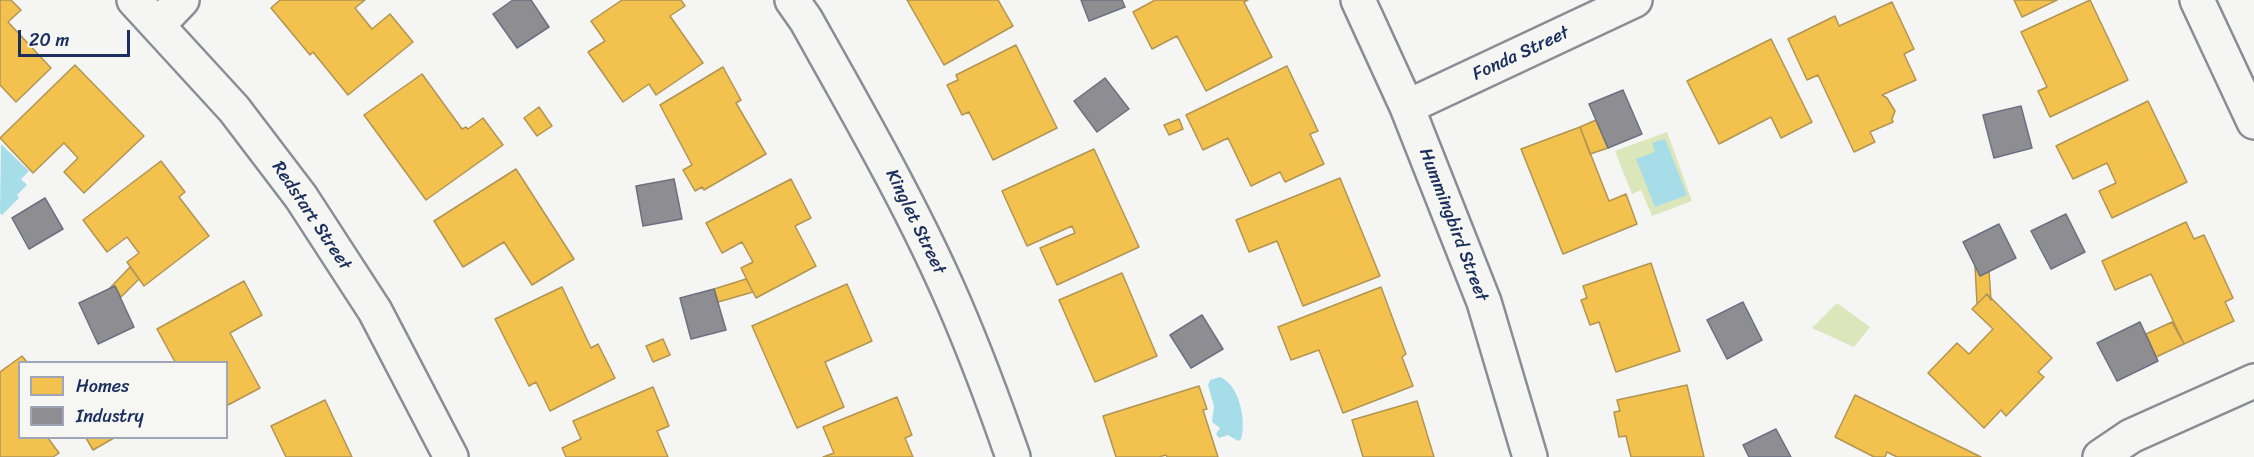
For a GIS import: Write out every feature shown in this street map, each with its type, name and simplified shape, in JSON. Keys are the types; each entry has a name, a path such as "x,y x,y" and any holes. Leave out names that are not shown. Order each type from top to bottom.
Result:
{"street":[{"name":"Redstart Street","path":"134,0 234,109 301,197 375,311 451,457"},
{"path":"158,25 182,0"},
{"name":"Kinglet Street","path":"792,0 806,20 887,164 953,301 1014,457"},
{"name":"Hummingbird Street","path":"1358,0 1407,107 1484,302 1530,457"},
{"name":"Fonda Street","path":"1407,107 1635,0"},
{"path":"2197,0 2254,122"},
{"path":"2100,457 2131,436 2254,381"}],"green space":[{"path":"1667,132 1692,201 1652,216 1641,190 1632,194 1615,151"},
{"path":"1837,303 1870,327 1854,347 1812,328"}],"water":[{"path":"1665,139 1687,195 1655,207 1636,159 1655,152 1652,143"},
{"path":"1,144 29,171 21,179 27,185 17,195 19,198 2,215 0,213"},
{"path":"1220,377 1232,387 1240,404 1243,431 1238,441 1228,435 1219,438 1216,434 1220,428 1212,422 1214,406 1208,385 1210,380"}],"building: Homes":[{"path":"0,0 11,0 21,10 8,22 51,68 16,102 0,85"},
{"path":"280,0 365,0 355,8 372,29 390,14 413,42 348,95 313,52 310,55 271,8"},
{"path":"622,0 681,0 685,6 670,16 703,63 656,95 649,84 623,102 588,52 605,41 591,21"},
{"path":"907,0 998,0 1013,26 944,65"},
{"path":"1155,0 1248,0 1244,2 1272,57 1206,91 1177,36 1152,49 1133,12"},
{"path":"2014,0 2057,0 2022,17"},
{"path":"2090,0 2128,80 2050,117 2038,91 2047,87 2021,32"},
{"path":"1892,2 1914,49 1904,54 1916,80 1882,95 1887,98 1895,111 1893,122 1870,132 1875,142 1854,152 1818,75 1807,80 1788,39 1835,16 1839,26"},
{"path":"1771,39 1812,122 1781,138 1771,117 1719,144 1687,81"},
{"path":"1016,45 1057,128 993,160 969,112 962,115 947,85 958,80 956,75"},
{"path":"75,65 144,136 84,193 64,172 78,158 64,143 33,173 0,138"},
{"path":"1287,66 1318,131 1310,134 1324,164 1285,182 1280,172 1251,186 1228,138 1203,150 1186,115"},
{"path":"723,67 741,100 736,103 766,154 704,190 702,187 695,191 683,170 692,165 660,105"},
{"path":"422,74 462,129 466,127 468,129 483,118 503,145 426,200 364,115"},
{"path":"2148,101 2187,182 2112,218 2099,191 2116,183 2107,163 2073,179 2056,146"},
{"path":"539,107 552,126 537,136 524,118"},
{"path":"1179,119 1183,129 1169,135 1164,125"},
{"path":"1596,120 1608,148 1590,154 1580,127"},
{"path":"1580,127 1609,201 1626,194 1637,224 1563,254 1521,149"},
{"path":"1094,149 1139,247 1057,285 1040,248 1075,233 1072,226 1027,246 1002,191"},
{"path":"161,161 185,192 179,197 209,236 144,286 127,262 139,253 127,237 107,252 83,220"},
{"path":"516,169 574,259 532,285 504,242 463,267 434,221"},
{"path":"1340,178 1380,276 1303,306 1277,241 1249,252 1236,220"},
{"path":"791,179 811,218 795,226 816,266 756,298 741,268 753,262 742,242 722,253 706,223"},
{"path":"2186,222 2194,239 2204,235 2233,298 2225,302 2234,321 2184,344 2151,274 2115,290 2102,261"},
{"path":"1651,263 1680,351 1616,372 1599,322 1590,325 1581,300 1587,298 1583,286"},
{"path":"1975,266 1980,276 1989,271 1991,300 1987,294 1977,304"},
{"path":"130,267 139,279 121,297 115,286 109,289"},
{"path":"1122,273 1157,356 1095,382 1059,300"},
{"path":"746,279 753,292 718,302 714,289"},
{"path":"244,281 262,315 230,333 260,388 228,405 228,361 174,361 157,329"},
{"path":"847,284 872,341 825,362 844,407 797,428 752,326"},
{"path":"562,287 591,348 598,344 615,378 550,411 536,382 529,386 495,319"},
{"path":"1381,287 1406,354 1402,357 1413,386 1343,413 1319,350 1291,360 1278,327"},
{"path":"1987,294 2052,358 2038,372 2044,377 2006,416 2001,410 1984,428 1928,373 1957,343 1969,354 1993,329 1972,309"},
{"path":"2172,322 2184,344 2156,357 2146,334"},
{"path":"663,339 670,355 653,362 646,346"},
{"path":"22,356 26,361 18,361 18,439 49,439 59,453 53,457 0,457 0,372"},
{"path":"1687,385 1704,457 1631,457 1626,436 1619,437 1614,412 1620,411 1617,400"},
{"path":"1199,386 1207,409 1203,410 1218,457 1167,457 1166,455 1116,457 1103,416"},
{"path":"653,387 669,426 657,431 668,457 566,457 562,448 581,439 573,421"},
{"path":"1855,395 1981,457 1897,457 1887,452 1885,457 1874,457 1835,437"},
{"path":"897,397 912,435 905,438 913,457 823,457 834,453 823,427"},
{"path":"325,400 352,457 286,457 271,426"},
{"path":"1417,401 1434,457 1363,457 1352,420"},
{"path":"87,439 112,439 93,450"}],"building: Industry":[{"path":"513,0 531,0 549,27 517,48 493,14"},
{"path":"1081,0 1122,0 1125,7 1089,21"},
{"path":"1105,78 1129,109 1097,132 1074,101"},
{"path":"1623,90 1642,134 1608,148 1589,104"},
{"path":"2021,106 2032,148 1994,158 1983,115"},
{"path":"674,179 682,219 643,226 636,186"},
{"path":"45,198 63,229 29,249 12,218"},
{"path":"2066,214 2085,252 2051,269 2031,231"},
{"path":"1999,224 2016,258 1980,276 1963,242"},
{"path":"115,286 134,327 98,344 79,303"},
{"path":"714,289 726,330 691,339 680,298"},
{"path":"1743,302 1762,340 1727,359 1707,320"},
{"path":"1202,315 1223,349 1191,368 1170,335"},
{"path":"2140,322 2158,361 2117,381 2097,343"},
{"path":"1776,429 1791,457 1749,457 1743,445"}]}
